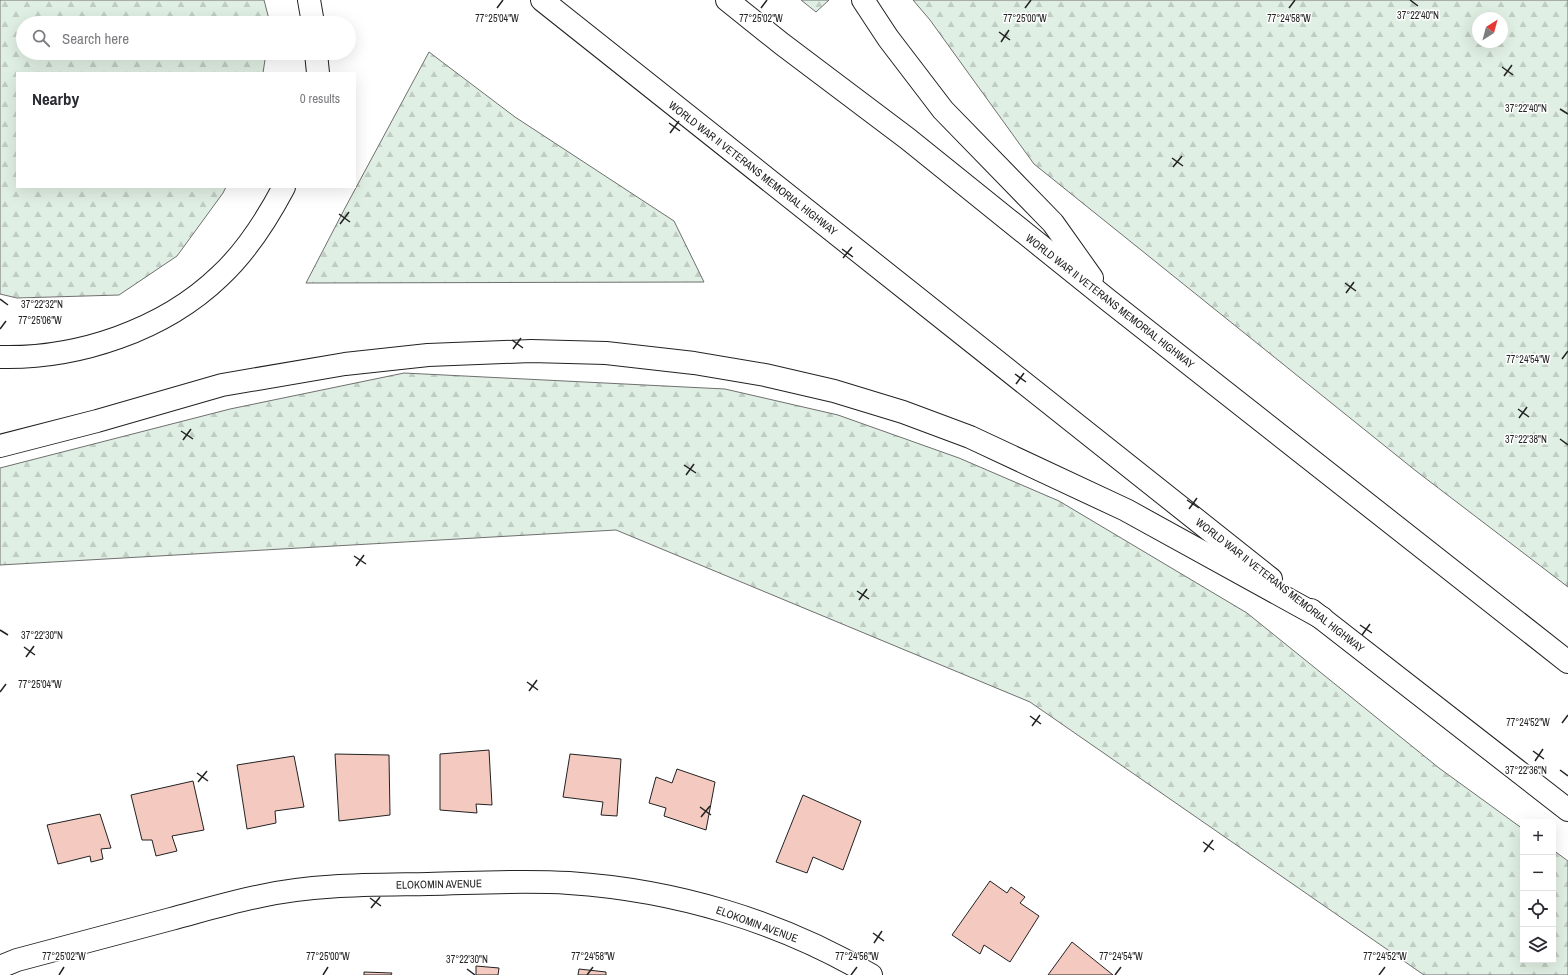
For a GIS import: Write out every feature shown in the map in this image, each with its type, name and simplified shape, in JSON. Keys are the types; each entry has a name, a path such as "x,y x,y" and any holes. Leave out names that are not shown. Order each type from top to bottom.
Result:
{"main road":[{"path":"309,0 312,16"},
{"name":"WORLD WAR II VETERANS MEMORIAL HIGHWAY","path":"542,0 1322,618 1568,810"},
{"name":"WORLD WAR II VETERANS MEMORIAL HIGHWAY","path":"727,0 782,44 908,139 1108,300 1568,662"},
{"path":"863,0 888,38 943,110 1053,224 1108,300"},
{"path":"317,60 318,72"},
{"path":"0,357 63,353 108,341 158,319 191,299 220,276 246,248 273,208 283,188"},
{"path":"0,446 97,421 222,385 345,364 428,355 531,351 606,353 694,363 765,375 834,391 903,412 970,437 1126,510 1322,618"},
{"name":"ELOKOMIN AVENUE","path":"0,967 17,960 212,908 260,896 293,890 407,884 534,882 570,883 612,887 660,894 712,907 761,923 814,945 871,975"}],"green space":[{"path":"0,0 264,0 268,16 16,16 16,60 265,60 263,72 16,72 16,188 226,188 177,256 119,295 17,298 0,294"},
{"path":"801,0 829,0 816,12"},
{"path":"913,0 1568,0 1568,587 1416,471 1034,164 930,20"},
{"path":"429,52 515,117 674,221 704,282 306,283"},
{"path":"404,373 725,389 838,415 959,458 1059,501 1247,613 1439,768 1520,827 1520,963 1556,963 1556,852 1568,861 1568,975 1424,975 1030,702 616,530 0,565 0,468 230,409"}],"building":[{"path":"489,750 492,805 476,804 477,813 440,810 440,754"},
{"path":"335,754 389,755 390,815 339,821"},
{"path":"570,754 621,759 617,816 601,815 603,802 563,797"},
{"path":"294,756 304,807 275,811 276,823 247,829 237,765"},
{"path":"677,769 715,782 706,830 664,816 666,808 649,803 656,777 672,783"},
{"path":"193,781 204,830 172,836 177,851 156,856 152,840 142,840 131,795"},
{"path":"803,795 861,821 843,870 813,857 807,873 776,862"},
{"path":"100,814 111,848 101,849 103,859 91,862 90,856 58,864 47,825"},
{"path":"990,881 1007,893 1011,887 1025,897 1020,903 1039,916 1010,962 984,945 980,954 952,935"},
{"path":"1072,942 1113,975 1048,975"},
{"path":"476,966 499,968 498,975 476,975"},
{"path":"579,969 606,972 606,975 578,975"},
{"path":"364,972 392,973 391,975 364,975"}]}
